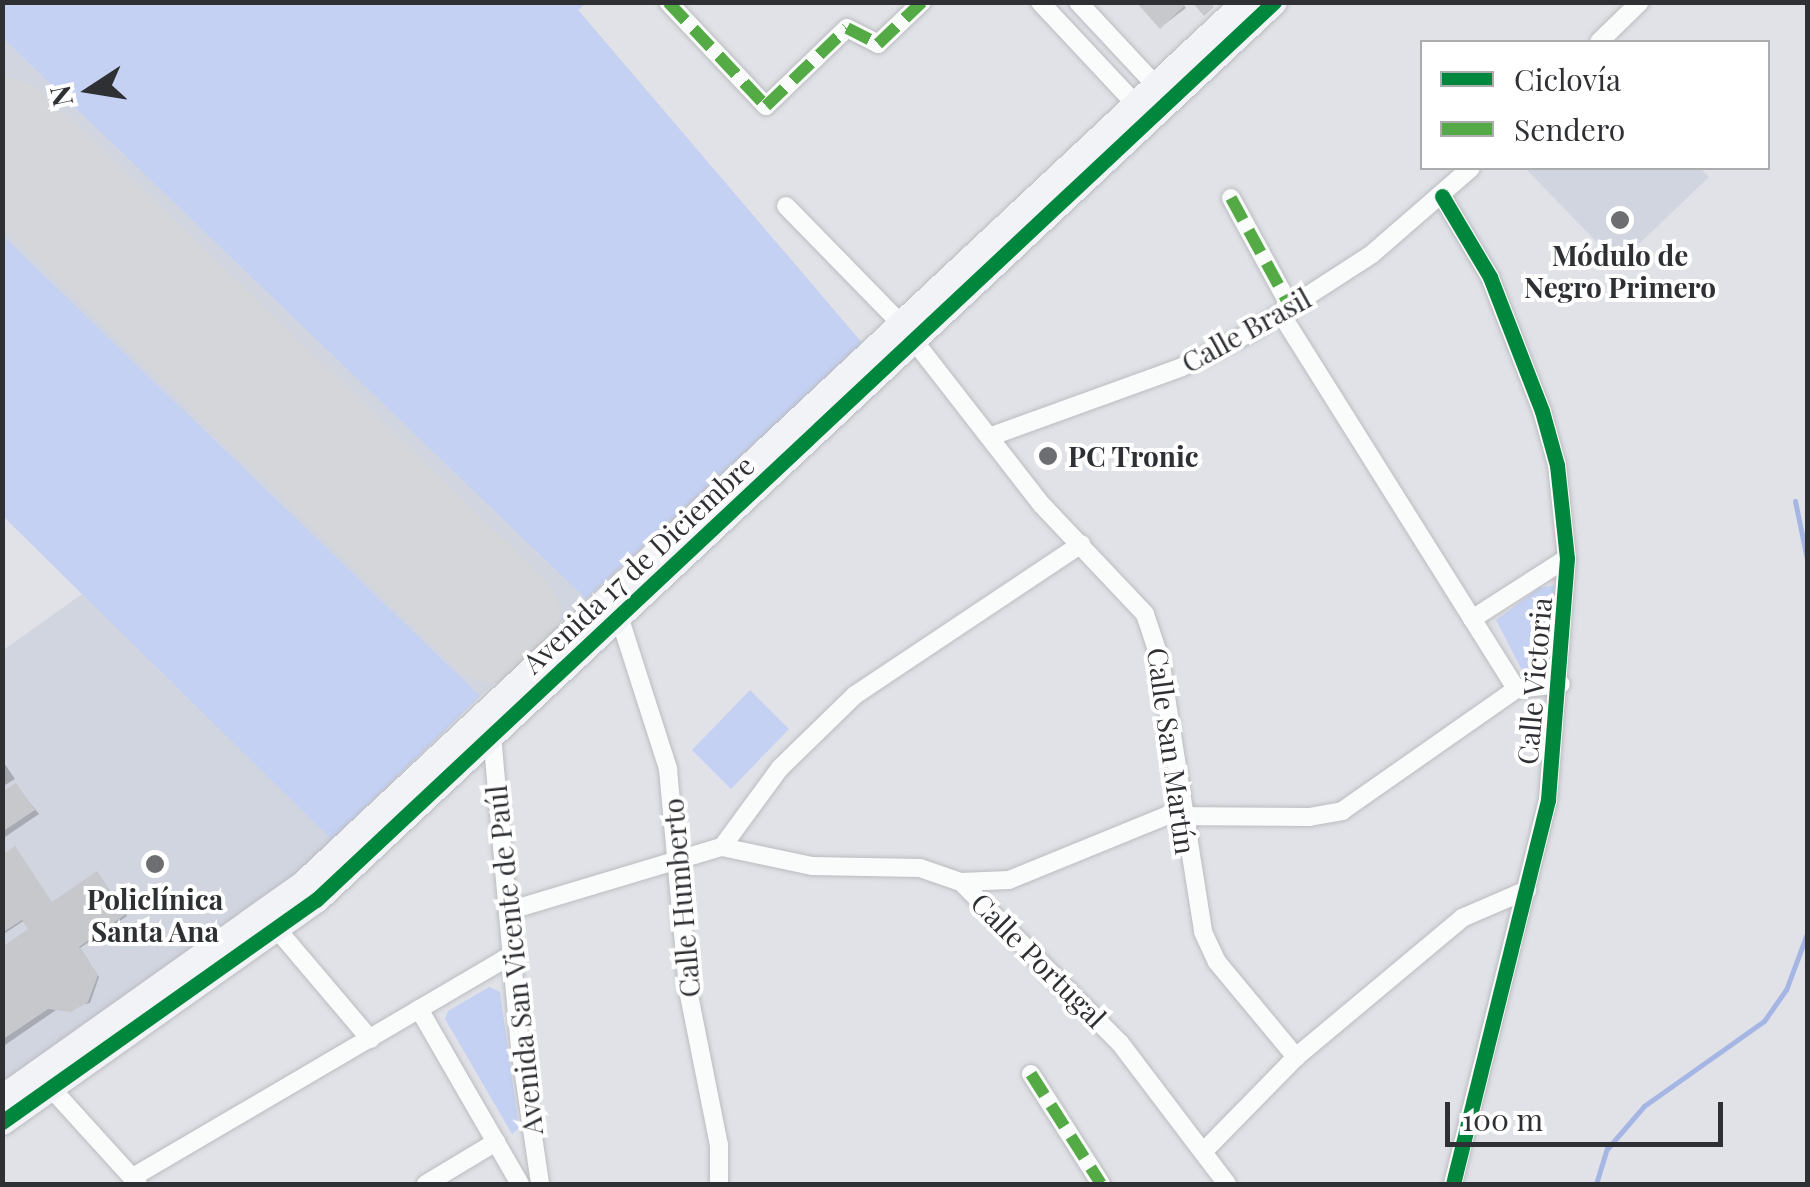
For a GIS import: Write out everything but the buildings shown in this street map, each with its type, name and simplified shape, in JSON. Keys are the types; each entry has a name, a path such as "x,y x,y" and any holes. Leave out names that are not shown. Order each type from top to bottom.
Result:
{"street":[{"path":"668,2 766,106 847,28 878,44 922,2"},
{"path":"1040,2 1143,112"},
{"path":"1078,2 1163,93"},
{"name":"Avenida 17 de Diciembre","path":"1163,93 1244,2"},
{"name":"Avenida 17 de Diciembre","path":"2,1096 272,923 1163,93 1274,2"},
{"path":"1601,40 1640,2"},
{"name":"Calle Brasil","path":"989,436 1182,368 1286,311 1372,254 1469,170"},
{"name":"Calle Victoria","path":"1442,196 1478,252 1542,411 1557,465 1567,558 1562,684 1548,800 1454,1184"},
{"path":"1231,198 1286,311 1516,689"},
{"name":"Calle San Martín","path":"786,206 908,332 989,436 1081,544 1136,601 1154,633 1208,948 1296,1057"},
{"name":"Avenida 17 de Diciembre","path":"2,1122 272,923 492,735 908,332"},
{"path":"508,911 676,866 722,847 780,768 855,695 1081,544"},
{"path":"1472,618 1567,558"},
{"name":"Calle Humberto","path":"619,616 661,738 719,1184"},
{"path":"961,882 1010,880 1183,814 1309,817 1342,811 1516,689 1562,684"},
{"name":"Avenida San Vicente de Paúl","path":"492,735 512,955 540,1184"},
{"name":"Calle Portugal","path":"722,847 812,866 920,868 961,882 1120,1042 1227,1184"},
{"path":"1205,1150 1296,1057 1472,911 1526,890"},
{"path":"272,923 370,1039"},
{"path":"51,1088 135,1181 512,955"},
{"path":"420,1010 520,1184"},
{"path":"1030,1074 1101,1184"},
{"path":"426,1184 496,1142"}],"shaded area":[{"path":"2,3 586,3 578,10 863,344 586,599 3,38"},
{"path":"3,3 586,3 578,10 863,344 480,696 283,889 2,1083 2,651 82,594 3,516"},
{"name":"Módulo de Negro Primero","path":"1527,170 1702,170 1709,177 1618,264"},
{"path":"2,235 480,696 332,840 3,516"},
{"path":"1555,585 1552,672 1525,676 1496,620 1539,588"},
{"path":"750,690 789,729 731,789 692,750"},
{"path":"489,987 500,992 519,1128 512,1134 445,1019 448,1011"}],"waterway":[{"path":"1795,501 1808,564"},
{"path":"1596,1184 1607,1149 1644,1106 1764,1021 1786,990 1808,931"}],"runway":[{"path":"2,140 497,620"}],"marked path":[{"path":"668,2 766,106 847,28 878,44 922,2"},
{"path":"1231,198 1291,308"},
{"path":"1031,1074 1101,1184"}],"cycle path":[{"path":"2,1122 316,900 1274,2"},
{"path":"1442,196 1490,277 1542,411 1557,465 1567,558 1548,800 1453,1184"}],"place":[{"name":"Módulo de Negro Primero","path":"1620,220"},
{"name":"PC Tronic","path":"1048,456"},
{"name":"Policlínica Santa Ana","path":"155,864"}]}
